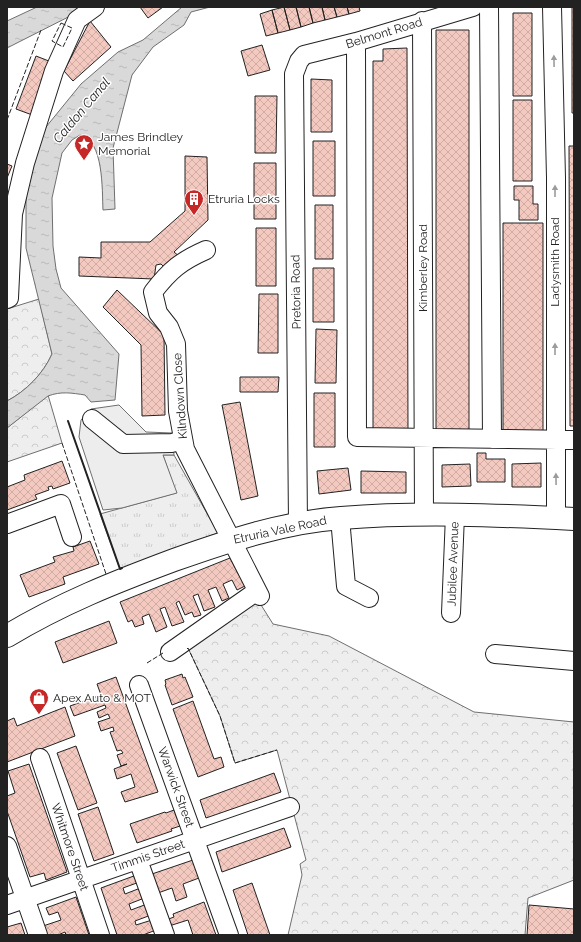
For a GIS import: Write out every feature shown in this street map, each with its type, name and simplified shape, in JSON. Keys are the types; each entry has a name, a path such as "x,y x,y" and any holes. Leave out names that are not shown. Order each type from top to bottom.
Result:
{"main road":[{"name":"Etruria Vale Road","path":"7,636 43,614 113,582 230,540 298,524 340,518 424,515 565,518"}],"street":[{"path":"7,299 9,298 13,214 25,164 54,71 77,20 95,7"},
{"name":"Belmont Road","path":"299,61 304,55 356,42 422,21 473,7"},
{"path":"489,7 492,439"},
{"name":"Ladysmith Road","path":"552,7 556,178 555,440 565,518"},
{"name":"Kimberley Road","path":"422,21 424,515"},
{"path":"356,42 357,437 574,440"},
{"name":"Pretoria Road","path":"298,524 294,74 299,61"},
{"name":"Kilndown Close","path":"170,652 259,593 230,540 185,449 178,411 176,344 168,327 158,313 153,292 168,272 191,256 206,250"},
{"path":"92,419 123,444 172,443 182,436"},
{"path":"7,524 25,516 61,504 72,537"},
{"name":"Jubilee Avenue","path":"451,613 455,515"},
{"path":"340,518 346,586 369,598"},
{"path":"495,654 574,661"},
{"name":"Warwick Street","path":"140,685 229,935"},
{"name":"Whitmore Street","path":"40,758 100,935"},
{"name":"Timmis Street","path":"7,905 290,807"},
{"path":"7,846 38,935"},
{"path":"138,860 165,935"}],"green space":[{"path":"39,299 52,354 39,375 21,392 7,401 7,309"},
{"path":"48,395 62,443 7,462 7,428"},
{"path":"163,455 174,455 218,533 120,569 100,514 176,493"},
{"path":"256,597 273,624 329,636 474,712 574,722 574,880 528,898 525,935 288,935 302,875 300,864 306,860 277,750 235,763 220,716 188,648"}],"shaded area":[{"path":"119,405 146,432 172,433 174,455 163,455 177,493 122,508 103,510 79,437 81,420 91,409"}],"water":[{"path":"37,7 88,7 7,48 7,21"},
{"name":"Caldon Canal","path":"182,7 210,7 191,12 184,25 153,47 132,75 113,148 115,209 103,210 102,179 98,156 94,146 88,139 80,135 72,140 62,153 52,198 53,246 56,269 61,288 119,354 115,400 91,402 85,395 66,393 53,394 48,396 7,428 7,401 21,392 39,375 52,354 26,248 26,195 30,166 46,127 81,84 118,52 143,40"}],"building":[{"path":"140,7 163,7 148,18"},
{"path":"284,7 296,7 301,27 290,30"},
{"path":"284,7 290,30 278,33 272,10"},
{"path":"296,7 309,7 313,23 301,27"},
{"path":"309,7 322,7 325,20 313,23"},
{"path":"322,7 334,7 337,17 325,20"},
{"path":"334,7 347,7 349,14 337,17"},
{"path":"347,7 359,7 360,11 349,14"},
{"path":"572,7 574,7 574,113 572,113"},
{"path":"272,10 278,33 266,36 260,14"},
{"path":"513,13 532,13 532,96 513,96"},
{"path":"90,21 111,47 73,81 64,71"},
{"path":"436,30 469,30 469,431 436,431"},
{"path":"262,45 270,70 248,76 241,51"},
{"path":"407,48 408,435 373,435 373,61 383,61 383,49"},
{"path":"36,56 54,63 35,116 16,109"},
{"path":"311,79 332,80 332,132 311,132"},
{"path":"255,96 277,96 276,153 255,153"},
{"path":"513,100 532,100 532,181 513,181"},
{"path":"313,141 335,141 335,196 313,196"},
{"path":"569,146 574,146 574,426 570,426"},
{"name":"Etruria Locks","path":"185,156 207,157 208,220 174,252 180,257 166,269 161,264 156,265 154,279 79,276 79,257 101,258 101,242 150,242 185,211"},
{"path":"254,163 276,163 276,219 254,219"},
{"path":"7,164 12,166 7,178"},
{"path":"514,186 533,186 533,204 538,204 538,220 519,220 519,200 514,200"},
{"path":"315,205 333,205 333,259 315,259"},
{"path":"503,223 543,223 543,432 503,432"},
{"path":"256,228 276,228 276,286 256,286"},
{"path":"313,268 334,268 334,322 313,322"},
{"path":"117,290 164,335 165,415 142,416 141,345 103,307"},
{"path":"259,294 278,294 278,353 258,353"},
{"path":"316,329 337,330 336,383 315,383"},
{"path":"240,377 279,377 278,392 240,392"},
{"path":"314,393 335,393 335,447 314,447"},
{"path":"240,402 258,496 241,500 222,405"},
{"path":"477,453 486,453 486,459 505,459 505,482 477,482"},
{"path":"62,461 70,483 53,489 52,486 48,487 49,490 35,495 37,499 7,510 7,487 25,480 24,475"},
{"path":"541,463 541,487 512,487 512,464"},
{"path":"470,464 471,486 442,487 442,465"},
{"path":"348,468 351,490 319,494 317,471"},
{"path":"361,471 406,472 406,493 361,493"},
{"path":"90,541 99,564 63,577 65,584 29,597 20,575 55,562 53,557 74,551 73,547"},
{"path":"230,558 245,586 237,590 232,580 223,584 229,598 222,601 216,587 208,590 215,607 204,611 198,594 193,596 201,615 194,617 192,612 185,615 179,601 176,603 184,622 172,626 165,607 160,609 167,627 156,632 149,614 142,617 144,624 135,627 132,620 128,622 120,602"},
{"path":"109,621 117,643 63,663 55,642"},
{"path":"182,674 183,678 185,677 193,697 172,705 165,685 165,680"},
{"path":"116,677 158,792 125,802 121,792 135,787 131,774 117,779 114,769 127,764 121,766 117,755 123,753 121,750 117,751 110,732 114,731 113,727 101,731 98,722 110,718 108,714 99,718 97,712 106,708 105,705 74,716 70,706 101,695 97,684"},
{"path":"193,701 214,759 221,757 224,767 198,777 173,709"},
{"path":"65,707 75,736 7,762 7,721 14,718 17,726"},
{"path":"76,746 97,803 78,810 57,753"},
{"path":"29,764 67,872 46,880 44,873 30,877 7,811 7,796 15,793 8,771"},
{"path":"274,773 281,792 206,818 200,800"},
{"path":"98,807 114,854 94,861 78,814"},
{"path":"174,810 180,826 171,829 172,831 137,843 130,824"},
{"path":"284,828 291,847 222,872 216,852"},
{"path":"193,860 199,878 183,884 187,897 176,901 172,888 155,894 149,875"},
{"path":"142,873 145,880 123,888 125,894 143,887 147,897 129,904 131,910 147,904 151,915 135,921 136,925 152,920 156,930 143,935 117,935 101,888"},
{"path":"252,883 270,935 248,935 233,890"},
{"path":"76,897 89,935 66,935 65,932 58,935 42,935 40,927 61,920 58,912 49,915 46,908"},
{"path":"204,902 216,935 193,935 188,920 169,926 166,920 174,917 173,914"},
{"path":"529,905 574,909 574,935 527,935"},
{"path":"21,923 25,935 7,935 7,927"}],"fence":[{"path":"61,23 72,28 63,47 52,41 61,23"},
{"path":"7,120 41,30"},
{"path":"62,443 106,574"},
{"path":"187,649 188,648 220,716 235,763 277,750"},
{"path":"147,663 163,653"}],"wall":[{"path":"68,421 120,569 122,568"}],"place":[{"name":"James Brindley Memorial","path":"84,161"},
{"name":"Etruria Locks","path":"194,216"},
{"name":"Apex Auto & MOT","path":"39,715"}]}
